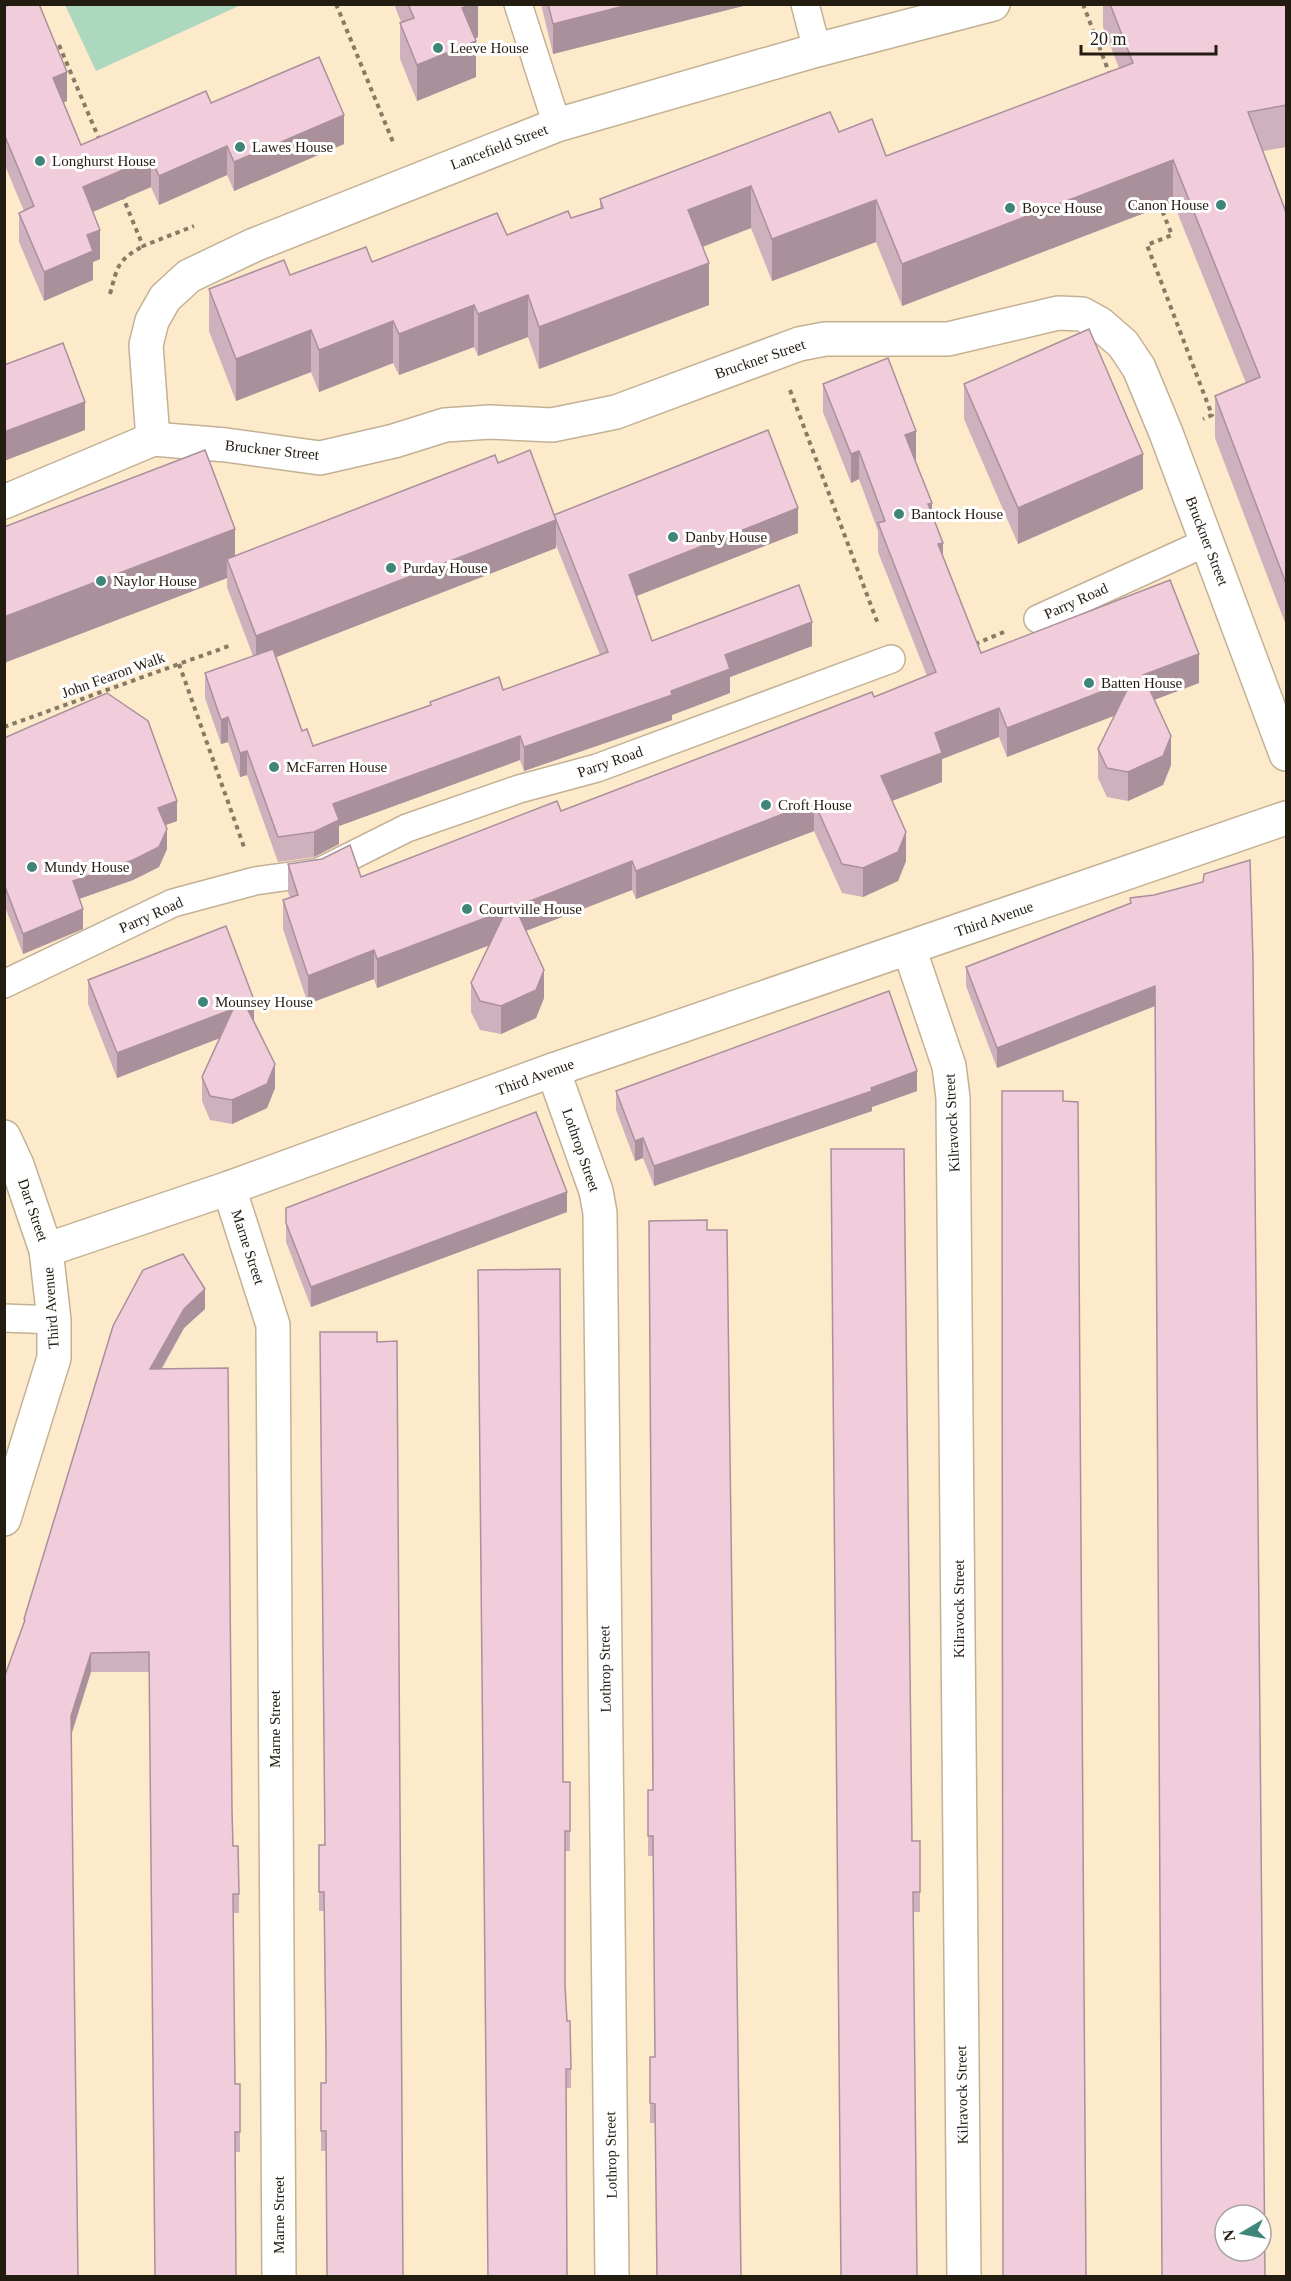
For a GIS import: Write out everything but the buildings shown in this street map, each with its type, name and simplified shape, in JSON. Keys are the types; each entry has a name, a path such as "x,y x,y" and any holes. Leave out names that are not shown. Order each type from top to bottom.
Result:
{"street":[{"name":"Lancefield Street","path":"153,439 146,345 152,321 165,298 189,276 254,245 556,125 817,50 993,4"},
{"name":"Bruckner Street","path":"4,502 153,439 226,445 320,458 394,441 445,425 490,422 552,425 616,412 776,352 799,344 825,339 948,339 1058,313 1082,314 1100,324 1123,344 1140,368 1287,754"},
{"name":"Third Avenue","path":"4,1519 54,1359 54,1320 46,1250 229,1188 553,1070 1287,818"},
{"name":"Kilravock Street","path":"909,948 949,1066 953,1098 964,2277"},
{"name":"Lothrop Street","path":"553,1070 596,1191 600,1213 612,2277"},
{"name":"Dart Street","path":"4,1137 17,1165 46,1250"},
{"name":"Marne Street","path":"229,1188 273,1325 279,2277"}],"lane":[{"path":"518,4 556,125"},
{"path":"805,4 817,50"},
{"name":"Parry Road","path":"1038,619 1208,542"},
{"name":"Parry Road","path":"4,984 172,903 255,881 320,872 407,828 519,789 597,768 891,659"},
{"path":"4,1318 54,1320"}],"path":[{"path":"336,4 393,142"},
{"path":"1083,4 1112,81"},
{"path":"59,45 104,150"},
{"path":"121,193 144,246"},
{"path":"1159,202 1172,235 1147,244 1212,416 1166,433"},
{"path":"110,294 117,266 124,257 144,246 204,222"},
{"path":"776,352 891,659"},
{"name":"Parry Road","path":"971,645 1038,619"},
{"name":"John Fearon Walk","path":"4,726 229,646"},
{"path":"179,664 255,881"}],"green space":[{"path":"65,5 241,5 96,71"}],"place":[{"name":"Leeve House","path":"438,48"},
{"name":"Lawes House","path":"240,147"},
{"name":"Longhurst House","path":"40,161"},
{"name":"Canon House","path":"1221,205"},
{"name":"Boyce House","path":"1010,208"},
{"name":"Bantock House","path":"899,514"},
{"name":"Danby House","path":"673,537"},
{"name":"Purday House","path":"391,568"},
{"name":"Naylor House","path":"101,581"},
{"name":"Batten House","path":"1089,683"},
{"name":"McFarren House","path":"274,767"},
{"name":"Croft House","path":"766,805"},
{"name":"Mundy House","path":"32,867"},
{"name":"Courtville House","path":"467,909"},
{"name":"Mounsey House","path":"203,1002"}]}
